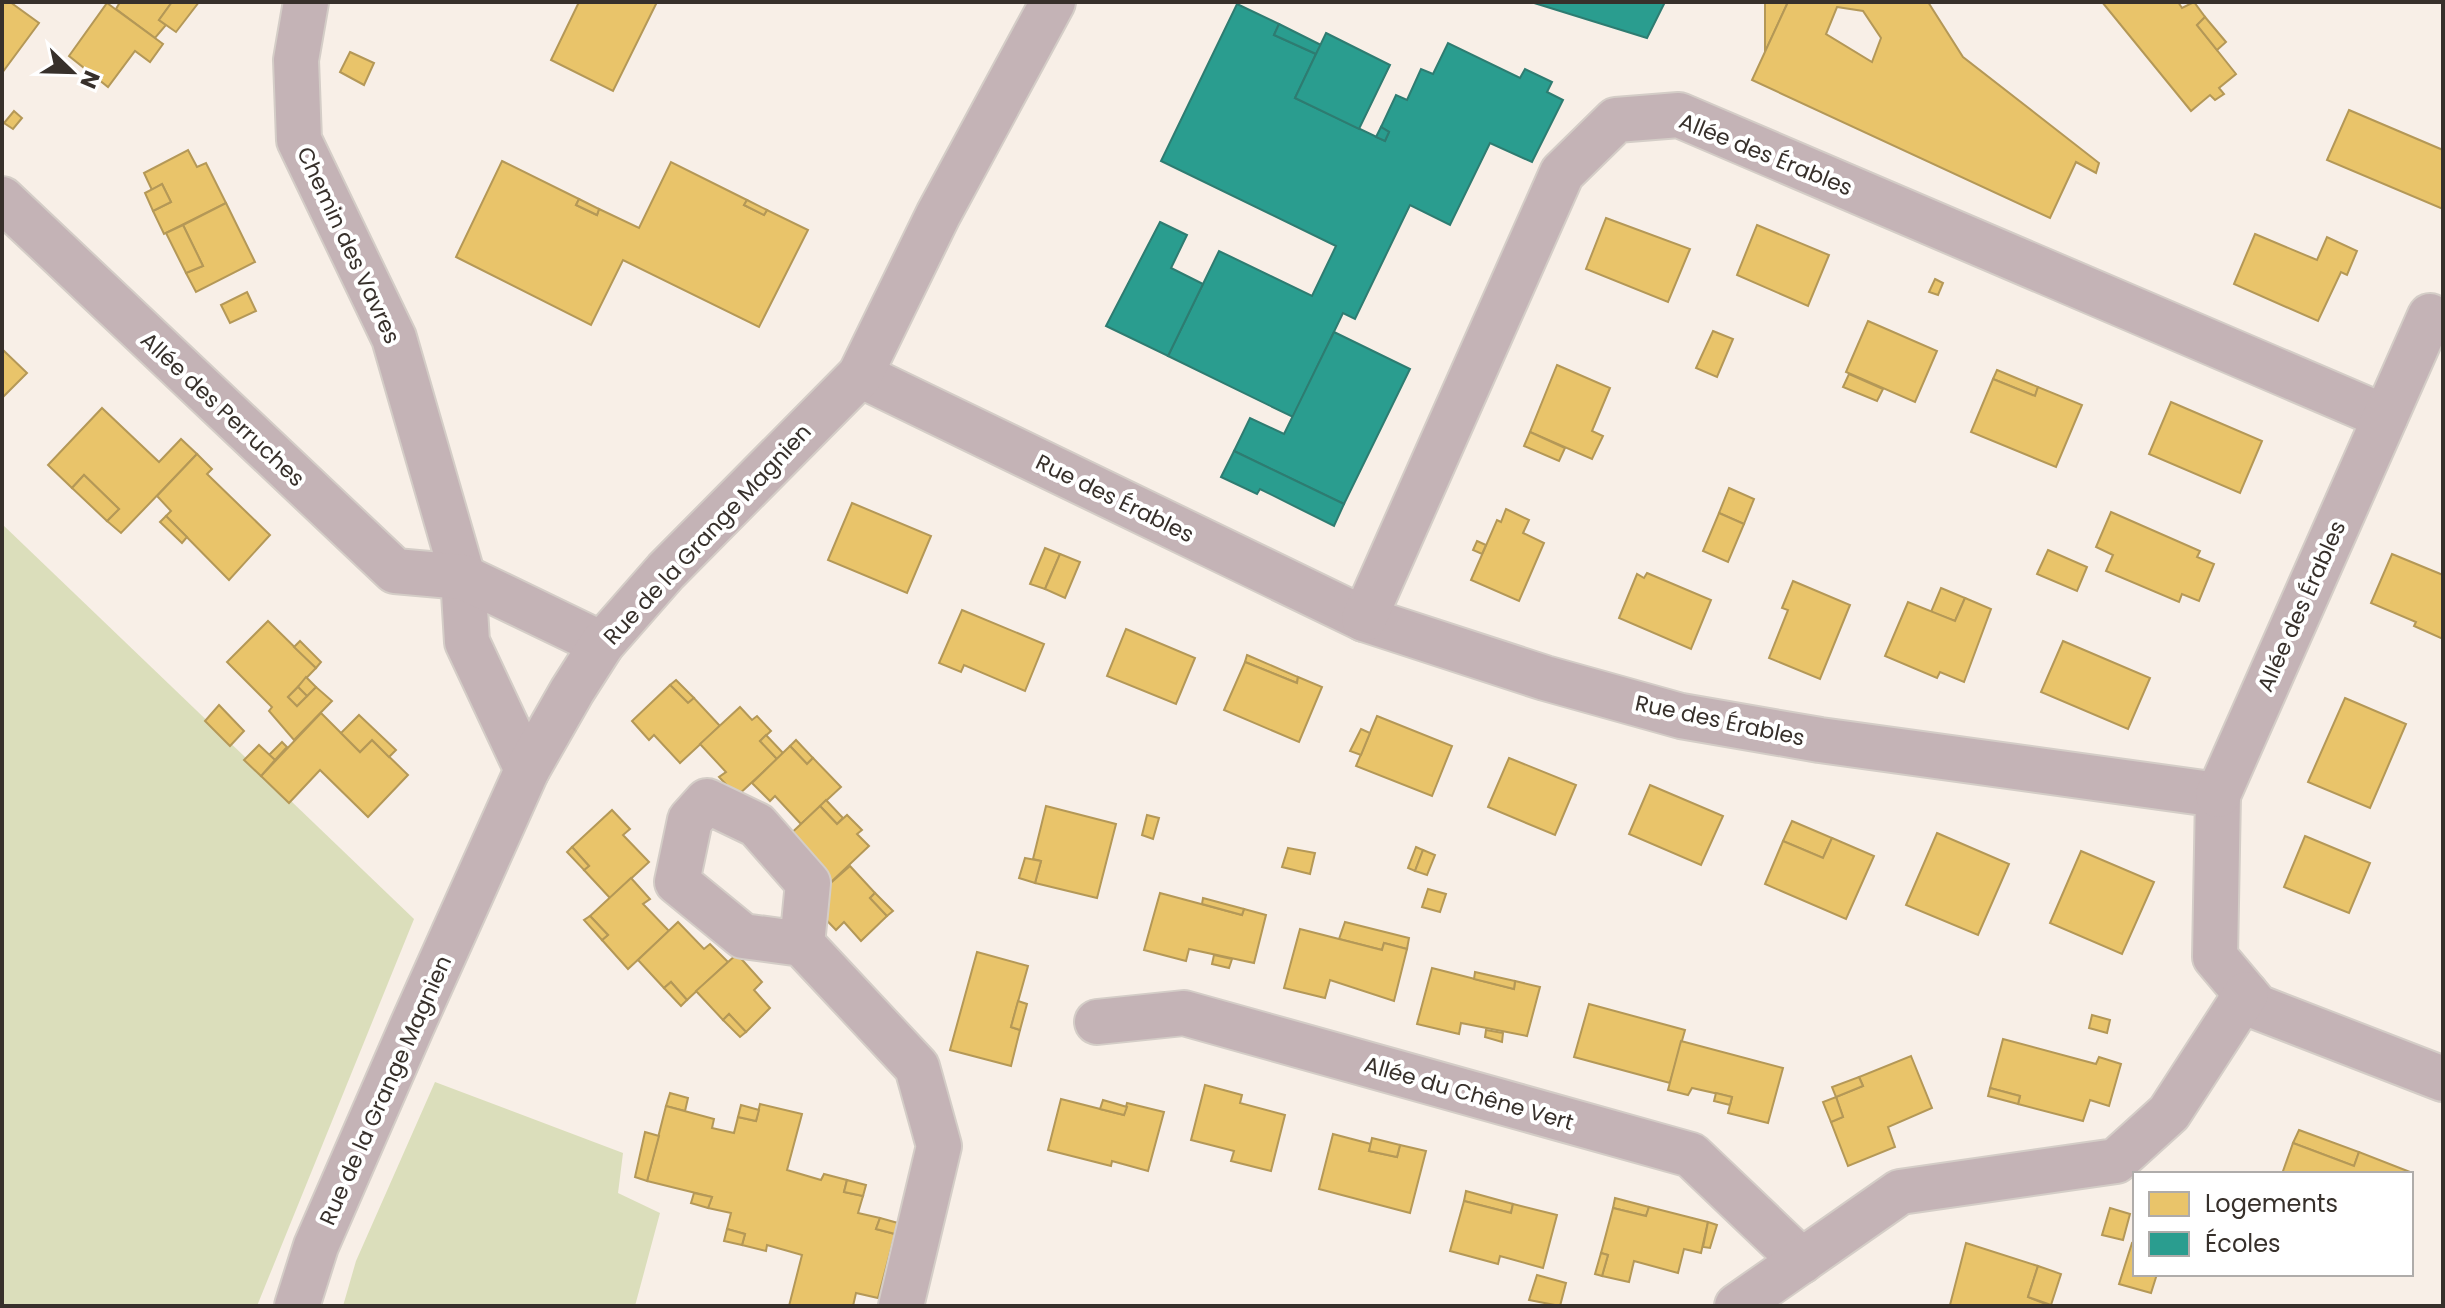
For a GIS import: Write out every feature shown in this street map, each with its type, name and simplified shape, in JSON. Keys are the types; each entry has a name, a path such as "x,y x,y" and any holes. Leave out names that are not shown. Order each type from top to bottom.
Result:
{"street":[{"name":"Chemin des Vavres","path":"306,2 296,60 299,140 394,338 463,577 467,642 527,770"},
{"name":"Rue de la Grange Magnien","path":"297,1306 322,1232 527,770 602,644 666,571 860,375 938,215 1053,2"},
{"name":"Allée des Érables","path":"1364,619 1562,173 1616,120 1679,115 2385,417"},
{"name":"Allée des Perruches","path":"2,199 395,571 463,577"},
{"name":"Allée des Érables","path":"2218,795 2430,316"},
{"name":"Rue des Érables","path":"860,375 1364,619 1545,678 1681,716 1820,740 2218,795"},
{"path":"463,577 602,644"},
{"path":"2218,795 2215,957 2257,1007 2443,1079"},
{"path":"802,944 917,1067 939,1146 901,1306"},
{"path":"1737,1306 1900,1192 2116,1161 2169,1113 2246,994"},
{"name":"Allée du Chêne Vert","path":"1097,1022 1184,1013 1691,1155 1802,1261"}],"green space":[{"path":"2,524 414,919 257,1306 2,1306"},
{"path":"435,1082 623,1153 618,1193 660,1213 635,1306 343,1306 356,1261"}],"building: Logements":[{"path":"2,2 10,2 39,23 2,73"},
{"path":"120,2 172,2 159,20 166,25 155,38 116,9"},
{"path":"172,2 199,2 176,32 159,20"},
{"path":"579,2 657,2 613,91 551,60"},
{"path":"1765,2 1788,2 1765,52"},
{"path":"1788,2 1928,2 1963,57 2099,163 2096,173 2076,162 2050,218 1752,80","holes":["1837,7 1863,11 1881,38 1872,62 1826,34"]},
{"path":"2102,2 2178,2 2182,8 2194,2 2205,17 2197,25 2236,74 2219,88 2224,94 2215,100 2210,95 2191,111"},
{"path":"107,3 163,44 150,62 135,51 108,87 69,56"},
{"path":"2205,17 2226,42 2217,50 2197,25"},
{"path":"350,52 374,63 364,85 340,72"},
{"path":"2349,110 2443,150 2443,209 2327,160"},
{"path":"14,111 22,118 13,129 4,123"},
{"path":"188,150 197,167 206,163 226,203 164,234 153,211 171,202 162,184 152,190 144,173"},
{"path":"502,161 579,199 576,205 597,215 599,209 639,228 671,162 747,200 744,205 764,215 767,210 808,230 759,327 623,260 591,325 456,257"},
{"path":"162,184 171,202 153,211 145,193"},
{"path":"579,199 599,209 597,215 576,205"},
{"path":"747,200 767,210 764,215 744,205"},
{"path":"226,203 255,262 196,292 186,273 203,266 183,225"},
{"path":"1606,218 1690,249 1668,302 1586,269"},
{"path":"183,225 203,266 186,273 166,233"},
{"path":"1757,225 1829,255 1808,306 1737,275"},
{"path":"2255,234 2317,260 2327,237 2357,251 2347,275 2341,272 2318,321 2234,284"},
{"path":"1935,279 1943,283 1938,295 1929,292"},
{"path":"247,292 256,311 230,323 221,305"},
{"path":"1868,321 1937,351 1915,402 1846,372"},
{"path":"1713,331 1733,339 1717,377 1696,368"},
{"path":"2,349 27,373 2,398"},
{"path":"1557,365 1610,388 1592,431 1603,436 1592,459 1530,432"},
{"path":"1997,370 2038,387 2035,396 1993,379"},
{"path":"1849,374 1883,389 1877,401 1843,387"},
{"path":"1993,379 2035,396 2038,387 2082,405 2056,467 1971,432"},
{"path":"2171,402 2262,441 2240,493 2149,454"},
{"path":"102,408 159,462 181,439 197,454 121,533 107,521 119,509 84,475 72,488 48,465"},
{"path":"1530,432 1565,448 1559,461 1524,446"},
{"path":"197,454 212,469 207,474 270,535 229,580 166,516 171,511 157,496"},
{"path":"84,475 119,509 107,521 72,488"},
{"path":"1729,488 1754,499 1744,524 1719,513"},
{"path":"852,503 931,536 907,593 828,560"},
{"path":"1506,509 1529,520 1523,533 1544,543 1519,601 1471,580 1497,520 1501,522"},
{"path":"2111,512 2200,551 2197,557 2214,564 2199,601 2182,594 2179,602 2106,571 2113,555 2096,547"},
{"path":"1719,513 1744,524 1728,562 1703,551"},
{"path":"166,516 187,537 182,543 160,522"},
{"path":"1477,541 1486,545 1482,554 1473,550"},
{"path":"1045,548 1060,554 1045,589 1030,584"},
{"path":"2048,550 2087,567 2077,591 2037,574"},
{"path":"1060,554 1080,562 1065,598 1045,589"},
{"path":"2392,554 2443,575 2443,639 2414,626 2416,622 2371,603"},
{"path":"1647,573 1711,600 1691,649 1619,618 1637,574 1644,578"},
{"path":"1793,581 1850,605 1820,679 1769,658 1788,610 1782,608"},
{"path":"1941,588 1965,598 1955,621 1931,612"},
{"path":"1965,598 1991,609 1964,682 1940,672 1937,678 1885,656 1908,602 1955,621"},
{"path":"962,610 1044,644 1025,691 964,665 961,672 939,663"},
{"path":"268,621 316,668 288,697 297,706 316,687 332,701 294,740 269,711 272,707 227,662"},
{"path":"1126,629 1195,658 1176,704 1107,676"},
{"path":"300,641 321,662 316,668 294,647"},
{"path":"2063,641 2150,678 2128,729 2041,692"},
{"path":"1247,655 1298,677 1297,683 1245,662"},
{"path":"1245,662 1297,683 1298,677 1322,687 1299,742 1224,710"},
{"path":"306,677 316,687 307,696 298,687"},
{"path":"676,680 694,698 688,703 670,685"},
{"path":"670,685 688,703 694,698 720,726 680,763 654,735 649,740 632,721"},
{"path":"298,687 307,696 297,706 288,697"},
{"path":"2345,698 2406,724 2370,808 2308,782"},
{"path":"219,705 244,731 230,746 205,721"},
{"path":"740,707 752,720 757,716 771,731 760,741 777,759 737,796 719,777 726,772 700,744"},
{"path":"321,713 360,752 372,740 408,775 368,817 320,770 289,803 261,776"},
{"path":"359,715 396,750 389,757 372,740 360,752 341,733"},
{"path":"1377,716 1452,746 1432,796 1356,766"},
{"path":"1361,729 1370,733 1361,755 1350,751"},
{"path":"766,735 783,753 777,759 760,741"},
{"path":"796,740 813,758 807,764 790,746"},
{"path":"282,742 287,747 275,760 269,755"},
{"path":"259,745 275,760 261,776 244,760"},
{"path":"790,746 807,764 813,758 841,787 801,824 775,796 770,801 752,783"},
{"path":"1509,758 1576,785 1555,835 1488,807"},
{"path":"1650,785 1723,816 1701,865 1629,834"},
{"path":"826,800 843,818 837,824 820,806"},
{"path":"820,806 837,824 847,815 862,830 857,834 869,846 829,884 782,842"},
{"path":"1046,806 1116,824 1097,898 1035,883 1041,861 1033,859"},
{"path":"612,810 630,829 623,835 649,862 610,898 584,870 589,866 572,847"},
{"path":"1147,815 1159,818 1153,839 1142,835"},
{"path":"1792,821 1832,838 1823,858 1783,841"},
{"path":"1937,833 2009,864 1978,935 1906,905"},
{"path":"2305,836 2370,863 2349,913 2284,887"},
{"path":"1832,838 1874,856 1846,919 1765,884 1783,841 1823,858"},
{"path":"572,847 589,866 584,870 567,852"},
{"path":"1416,847 1423,850 1415,871 1408,868"},
{"path":"1288,848 1315,853 1310,874 1282,867"},
{"path":"1423,850 1435,855 1427,875 1415,871"},
{"path":"2081,851 2154,882 2122,954 2050,923"},
{"path":"1025,858 1041,861 1035,883 1019,878"},
{"path":"850,866 875,893 870,898 887,916 861,941 844,922 836,930 809,902"},
{"path":"631,878 650,899 643,904 669,931 628,969 602,940 608,935 590,916"},
{"path":"1428,889 1446,894 1440,912 1422,907"},
{"path":"875,893 893,911 887,916 870,898"},
{"path":"1160,893 1242,915 1244,909 1266,915 1254,963 1189,949 1186,961 1144,950"},
{"path":"1203,898 1244,909 1242,915 1202,904"},
{"path":"590,916 608,935 602,940 584,920"},
{"path":"678,922 704,949 710,944 728,962 687,1000 671,982 664,988 638,960"},
{"path":"1345,922 1409,938 1407,949 1384,943 1382,950 1339,939"},
{"path":"1300,929 1382,950 1384,943 1407,949 1394,1001 1330,980 1325,998 1284,988"},
{"path":"977,952 1028,966 1011,1027 1020,1030 1011,1066 950,1050"},
{"path":"737,954 762,982 754,990 770,1008 746,1032 729,1014 723,1020 696,991"},
{"path":"1214,955 1232,959 1229,968 1212,964"},
{"path":"1432,968 1514,989 1515,981 1540,987 1527,1036 1461,1023 1459,1034 1417,1024"},
{"path":"1475,972 1515,981 1514,989 1474,979"},
{"path":"671,982 687,1000 681,1006 664,988"},
{"path":"1018,1001 1027,1004 1020,1030 1011,1027"},
{"path":"1589,1004 1685,1030 1670,1083 1574,1057"},
{"path":"729,1014 746,1032 740,1037 723,1020"},
{"path":"2092,1015 2110,1020 2107,1033 2089,1028"},
{"path":"1486,1030 1503,1033 1502,1042 1485,1037"},
{"path":"2003,1039 2096,1064 2099,1057 2121,1064 2109,1106 2090,1100 2083,1121 2018,1104 2020,1096 1990,1088"},
{"path":"1681,1041 1783,1068 1768,1123 1728,1113 1732,1097 1692,1088 1688,1095 1668,1090"},
{"path":"1911,1056 1932,1108 1888,1127 1895,1147 1848,1166 1831,1122 1843,1117 1836,1097 1863,1086 1859,1077"},
{"path":"1859,1077 1863,1086 1836,1097 1832,1087"},
{"path":"1205,1085 1242,1095 1240,1103 1285,1115 1271,1171 1231,1161 1234,1151 1191,1140"},
{"path":"1990,1088 2020,1096 2018,1104 1988,1096"},
{"path":"670,1093 688,1098 685,1111 666,1106"},
{"path":"1716,1093 1732,1097 1730,1105 1714,1101"},
{"path":"1836,1097 1843,1117 1831,1122 1823,1102"},
{"path":"1061,1099 1124,1115 1127,1103 1164,1112 1148,1171 1112,1161 1111,1166 1048,1150"},
{"path":"1103,1100 1127,1107 1124,1115 1100,1109"},
{"path":"760,1104 802,1114 787,1170 821,1180 824,1174 847,1180 844,1192 863,1196 858,1213 880,1218 876,1229 895,1234 878,1298 856,1293 853,1306 789,1306 802,1255 767,1245 766,1251 742,1245 745,1234 727,1229 731,1213 708,1208 712,1197 647,1181 666,1106 714,1119 712,1128 734,1133 738,1117 756,1121"},
{"path":"741,1105 759,1110 756,1121 738,1117"},
{"path":"2299,1130 2359,1152 2354,1166 2293,1143"},
{"path":"645,1132 659,1136 647,1181 635,1177"},
{"path":"1333,1134 1371,1144 1369,1151 1397,1157 1400,1145 1426,1151 1410,1213 1319,1189"},
{"path":"1372,1138 1400,1145 1397,1157 1369,1151"},
{"path":"2293,1143 2354,1166 2359,1152 2410,1172 2283,1172"},
{"path":"847,1180 866,1185 863,1196 844,1192"},
{"path":"1466,1191 1513,1204 1511,1213 1464,1201"},
{"path":"694,1193 712,1197 708,1208 691,1203"},
{"path":"1615,1198 1649,1207 1646,1216 1613,1208"},
{"path":"1464,1201 1511,1213 1513,1204 1557,1215 1543,1268 1500,1256 1498,1264 1450,1251"},
{"path":"1649,1207 1708,1222 1701,1253 1684,1249 1678,1273 1634,1261 1629,1282 1602,1276 1608,1255 1601,1253 1613,1208 1646,1216"},
{"path":"2110,1208 2130,1214 2123,1240 2102,1235"},
{"path":"880,1218 898,1223 895,1234 876,1229"},
{"path":"1708,1222 1717,1225 1710,1248 1703,1247"},
{"path":"727,1229 745,1234 742,1245 724,1241"},
{"path":"1966,1243 2038,1266 2028,1297 2051,1306 1950,1305"},
{"path":"2132,1243 2133,1276 2156,1276 2151,1293 2119,1284"},
{"path":"1601,1253 1608,1255 1602,1276 1595,1274"},
{"path":"2038,1266 2061,1274 2051,1305 2028,1297"},
{"path":"1537,1275 1566,1283 1560,1306 1529,1300"}],"building: Écoles":[{"path":"1531,2 1665,2 1647,38"},
{"path":"1237,4 1279,24 1274,35 1316,54 1295,98 1385,141 1389,132 1381,127 1396,95 1407,100 1421,69 1433,74 1448,43 1520,78 1525,69 1552,82 1547,92 1563,100 1532,162 1490,143 1450,225 1410,205 1355,319 1343,313 1293,417 1168,356 1219,251 1312,296 1336,246 1161,161"},
{"path":"1279,24 1321,45 1316,54 1274,35"},
{"path":"1326,33 1390,65 1359,129 1295,98"},
{"path":"1381,127 1389,132 1385,141 1376,137"},
{"path":"1160,222 1187,235 1171,268 1203,284 1168,356 1106,326"},
{"path":"1334,332 1410,369 1344,504 1234,451 1250,418 1284,434"},
{"path":"1234,451 1344,504 1334,526 1260,489 1257,494 1221,477"}]}
